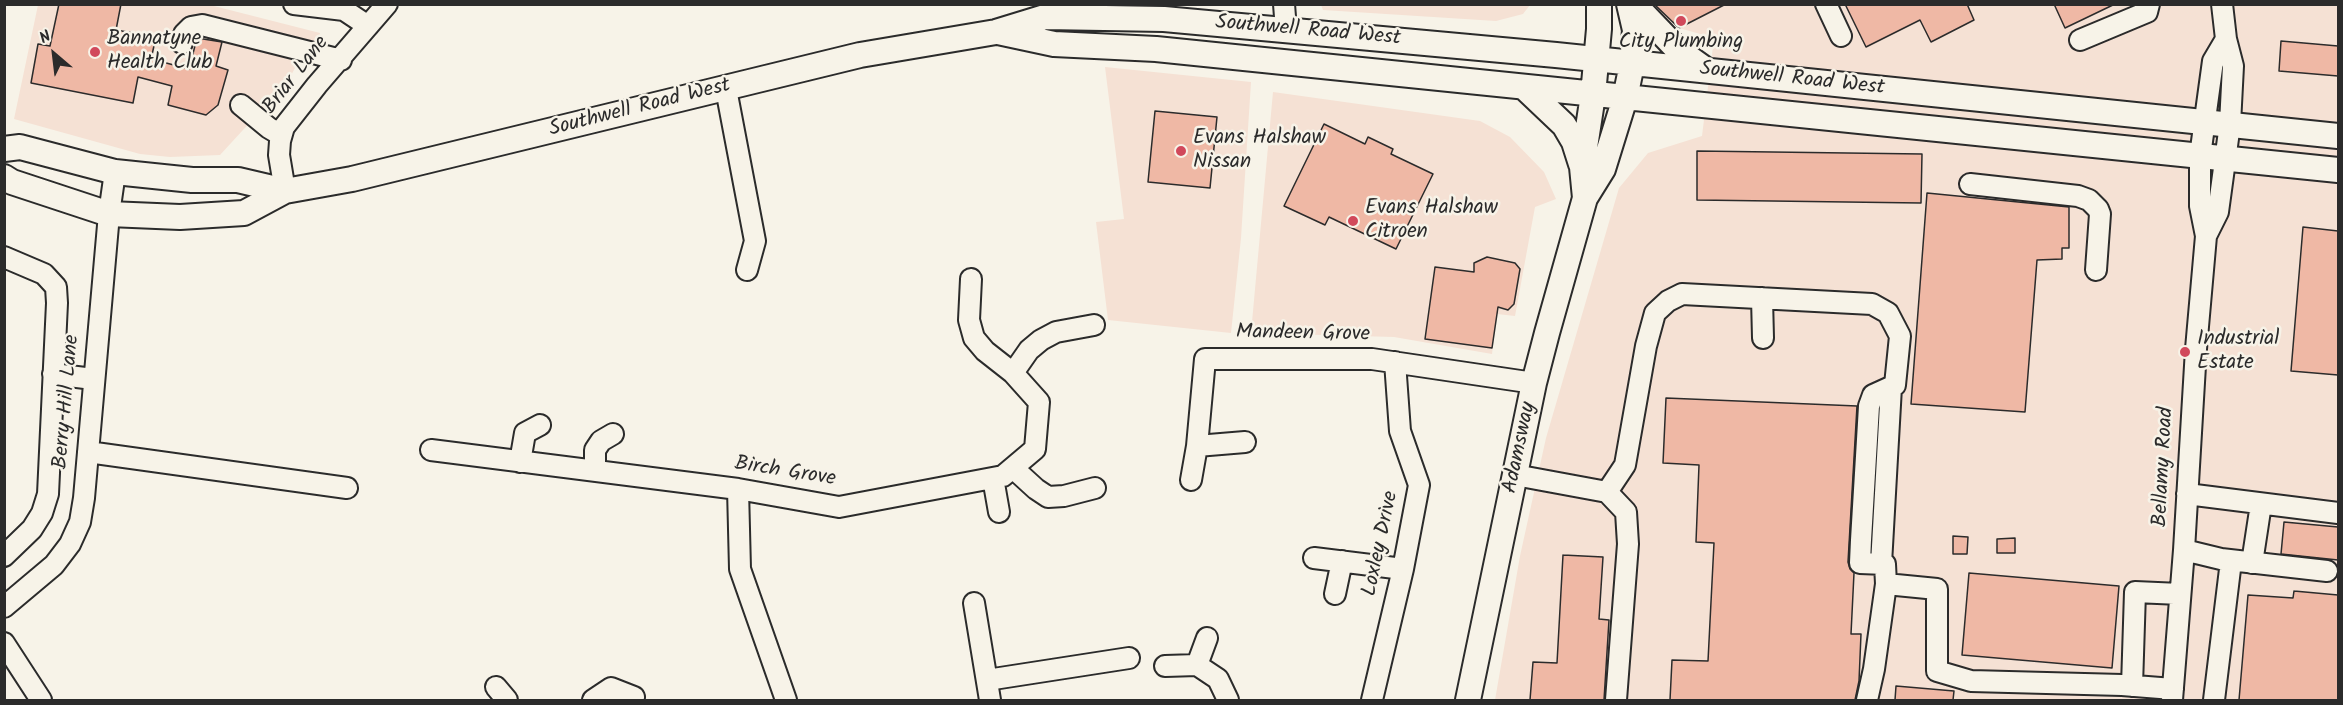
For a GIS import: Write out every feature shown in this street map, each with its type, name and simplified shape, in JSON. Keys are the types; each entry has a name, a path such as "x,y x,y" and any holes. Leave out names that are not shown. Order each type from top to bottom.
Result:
{"main road":[{"name":"Adamsway","path":"1585,198 1582,166 1594,77 1599,4"},
{"name":"Adamsway","path":"1468,700 1534,383 1585,198 1603,169 1628,81 1634,22 1629,4"},
{"path":"1634,4 1678,50 1707,72"},
{"name":"Southwell Road West","path":"4,177 12,182 109,214 180,217 244,213 285,191 352,179 860,55 996,32 1045,17 1164,19 1433,44 1594,77 1628,81 1814,116 2338,170"},
{"name":"Southwell Road West","path":"996,32 1054,44 1156,49 1525,88 1594,77"},
{"name":"Southwell Road West","path":"1628,81 1707,72 2338,136"},
{"path":"1594,77 1618,88 1628,81"},
{"path":"1525,88 1564,125 1574,142 1582,166"},
{"name":"Southwell Road West","path":"4,149 20,147 115,172 192,180 238,180 285,191"}],"street":[{"path":"294,4 344,10 368,26"},
{"name":"Briar Lane","path":"285,191 279,155 281,135 290,118 387,4"},
{"path":"1284,4 1286,30"},
{"path":"1826,4 1841,36"},
{"path":"2080,40 2147,12 2149,4"},
{"name":"Bellamy Road","path":"2206,236 2218,212 2227,158 2234,66 2226,39 2222,4"},
{"path":"182,44 184,34 191,27 202,25 340,60"},
{"name":"Bellamy Road","path":"2173,695 2196,349 2206,236 2200,206 2200,156 2213,61 2226,39"},
{"path":"726,89 755,241 747,270"},
{"path":"241,105 281,135"},
{"name":"Berry Hill Lane","path":"4,607 54,565 70,543 80,522 115,172"},
{"path":"1970,184 2078,196 2089,200 2100,214 2096,270"},
{"path":"4,257 44,274 56,287 48,494 42,513 32,529 4,556"},
{"name":"Birch Grove","path":"431,450 738,489 839,507 1003,476 1035,449 1039,402 974,338 969,320 971,279"},
{"path":"1607,492 1625,465 1646,345 1655,313 1668,301 1682,294 1762,298 1872,304 1888,313 1900,336 1895,386 1874,395 1869,406 1860,563 1885,564 1887,584 1867,700"},
{"path":"1762,298 1763,338"},
{"path":"1013,374 1029,350 1041,340 1056,332 1094,325"},
{"name":"Mandeen Grove","path":"1197,446 1205,359 1372,359 1534,383"},
{"name":"Loxley Drive","path":"1372,700 1419,485 1400,431 1395,362"},
{"path":"53,374 93,379"},
{"path":"520,462 525,433 540,425"},
{"path":"595,471 595,450 601,441 613,434"},
{"path":"1191,480 1197,446 1245,442"},
{"path":"87,452 347,488"},
{"path":"1013,468 1036,489 1048,496 1064,496 1095,488"},
{"path":"1515,475 1607,492 1626,512 1628,544 1616,700"},
{"path":"993,478 999,512"},
{"path":"738,489 740,569 786,700"},
{"path":"2187,494 2338,513"},
{"path":"2252,563 2261,504"},
{"path":"2184,550 2231,561 2327,571"},
{"path":"1314,558 1402,569"},
{"path":"1335,594 1342,561"},
{"path":"2214,700 2231,561"},
{"path":"1887,584 1937,589 1937,671 1971,681 2132,686 2173,695"},
{"path":"2132,686 2135,592 2180,594"},
{"path":"974,603 990,700"},
{"path":"1197,665 1207,638"},
{"path":"4,643 41,700"},
{"path":"987,680 1129,658"},
{"path":"1165,666 1197,665 1218,680 1228,700"},
{"path":"593,700 611,688 634,697"}],"shaded area":[{"path":"38,5 210,5 320,33 314,58 302,55 288,81 220,155 170,157 140,154 14,119"},
{"path":"1321,5 1530,5 1523,14 1496,21 1323,10"},
{"path":"1655,5 2338,5 2338,700 1495,700 1520,556 1546,438 1619,188 1648,153 1702,136 1714,38 1679,28 1659,14"},
{"name":"Evans Halshaw Nissan","path":"1105,67 1251,82 1241,238 1231,333 1108,320 1096,222 1124,219"},
{"name":"Evans Halshaw Citroen","path":"1273,92 1480,121 1510,137 1544,172 1556,199 1535,207 1515,316 1497,314 1492,354 1394,337 1251,333"}],"building":[{"name":"Bannatyne Health Club","path":"59,4 121,4 116,30 156,37 151,59 189,69 197,38 222,42 216,66 228,70 218,105 206,115 168,105 172,86 138,77 133,103 31,83 38,44 50,46"},
{"name":"City Plumbing","path":"1654,4 1726,4 1679,28"},
{"path":"1845,4 1967,4 1974,20 1931,42 1920,20 1866,47"},
{"path":"2054,4 2115,4 2065,28"},
{"path":"2281,41 2338,46 2338,76 2279,71"},
{"path":"1155,111 1217,117 1210,188 1148,182"},
{"path":"1324,124 1365,144 1368,137 1393,149 1391,154 1433,174 1396,249 1329,217 1325,225 1284,206"},
{"path":"1697,151 1922,154 1921,203 1697,200"},
{"path":"1927,193 2069,207 2069,248 2062,248 2062,259 2037,260 2025,412 1911,404"},
{"path":"2303,227 2338,231 2338,375 2291,371"},
{"path":"1487,257 1515,263 1520,269 1514,304 1508,310 1498,307 1492,348 1425,339 1435,267 1474,272 1474,263"},
{"path":"1666,398 1857,406 1848,562 1854,573 1851,634 1861,634 1859,681 1855,700 1670,700 1672,660 1708,661 1714,543 1696,542 1699,465 1663,463"},
{"path":"2284,522 2338,527 2338,560 2281,554"},
{"path":"1953,536 1968,537 1967,554 1953,554"},
{"path":"2015,538 2015,553 1997,553 1997,539"},
{"path":"1563,555 1603,557 1599,619 1609,620 1604,700 1530,700 1533,662 1557,663"},
{"path":"1969,573 2119,586 2112,668 1962,655"},
{"path":"2294,591 2338,595 2338,700 2239,700 2248,595 2293,598"},
{"path":"1896,686 1954,691 1953,700 1895,700"}],"place":[{"name":"City Plumbing","path":"1681,21"},
{"name":"Bannatyne Health Club","path":"95,52"},
{"name":"Evans Halshaw Nissan","path":"1181,151"},
{"name":"Evans Halshaw Citroen","path":"1353,221"},
{"name":"Industrial Estate","path":"2185,352"}]}
